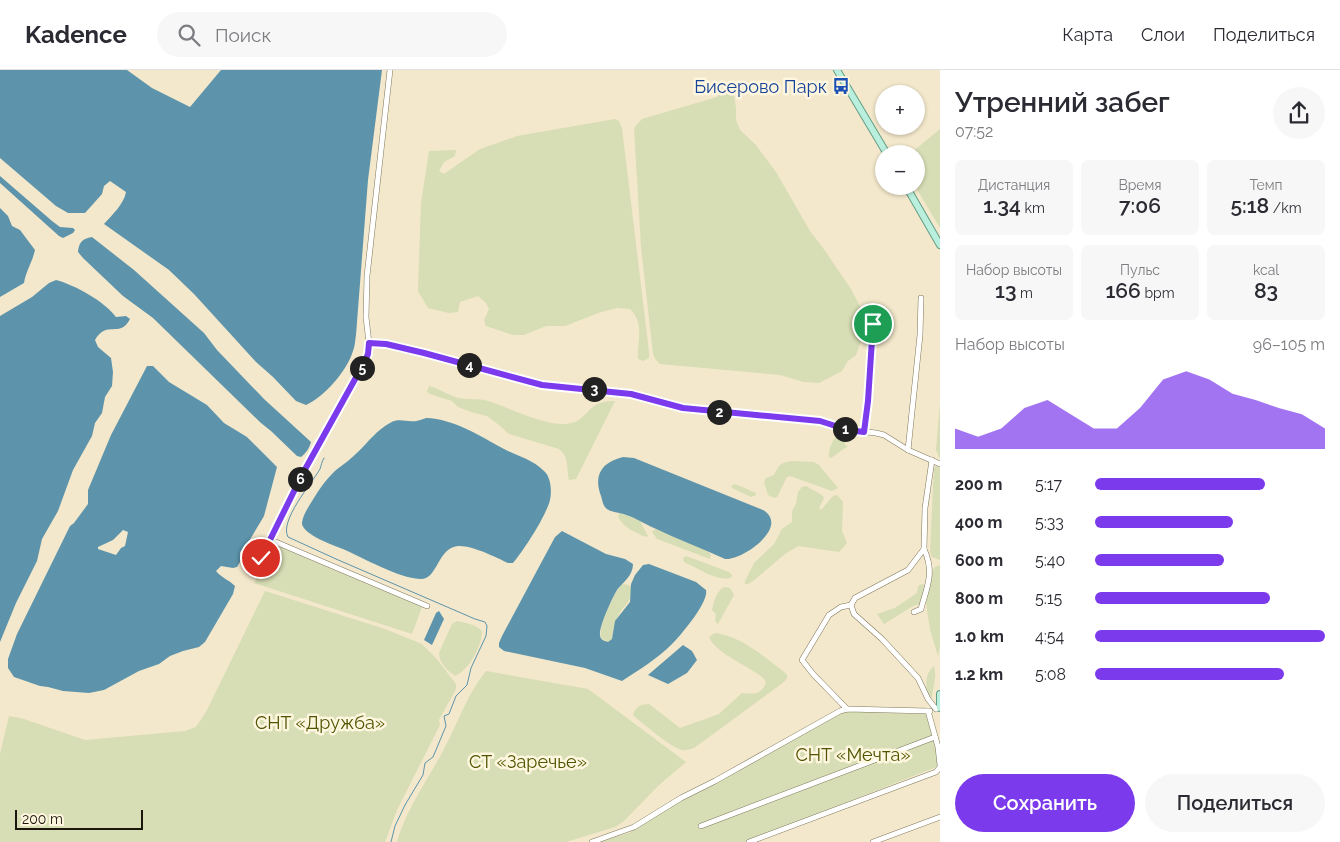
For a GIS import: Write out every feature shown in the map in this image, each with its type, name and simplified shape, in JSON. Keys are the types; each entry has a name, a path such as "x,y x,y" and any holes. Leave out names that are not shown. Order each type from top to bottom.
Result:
{"main road":[{"path":"837,70 882,145"},
{"path":"911,195 940,245"},
{"path":"939,708 940,694"}],"street":[{"path":"261,558 303,473 368,354 369,343 366,317 367,276 390,70"},
{"path":"908,450 920,335 921,298"},
{"path":"864,432 873,324"},
{"path":"369,343 386,344 424,353 542,385 631,394 683,408 820,421 848,430 884,435 908,450 940,464"},
{"path":"914,612 921,609 930,576 930,562 924,549 925,508 932,460"},
{"path":"271,540 427,606"},
{"path":"924,549 908,570 855,598 851,605 854,614 882,639 918,678 928,699 939,708"},
{"path":"847,710 802,660 829,615 841,606 851,605"},
{"path":"592,842 634,828 681,798 840,711 928,712 939,708"},
{"path":"749,842 936,772 940,766 938,747 928,712"},
{"path":"700,826 935,738"},
{"path":"873,842 940,817"}],"green space":[{"path":"723,90 730,91 734,95 736,120 740,130 755,144 776,172 810,231 851,289 868,322 856,355 848,361 842,371 819,383 804,382 780,375 660,364 653,354 641,247 634,128 642,119 717,97"},
{"path":"615,119 619,121 622,128 649,358 643,361 638,359 639,326 635,314 630,309 617,308 565,326 546,326 524,335 513,335 486,326 484,320 489,309 486,303 478,296 460,302 458,312 449,313 428,308 418,291 421,203 429,151 456,150 455,156 444,162 439,171 444,174 480,149 517,136"},
{"path":"940,129 940,228 920,195 925,195 925,145 921,145"},
{"path":"429,386 458,398 488,401 556,424 573,423 598,404 615,401 576,479 569,480 566,459 559,449 509,434 487,416 458,407 452,401 430,394 427,392"},
{"path":"940,403 940,459 936,450"},
{"path":"846,432 845,445 848,446 831,458 829,457 834,439 838,434"},
{"path":"793,461 814,462 819,465 838,488 832,491 790,476 787,477 777,497 774,498 768,495 764,482 766,478 774,475 782,463"},
{"path":"936,466 940,468 940,560 932,557 930,552 934,468"},
{"path":"735,484 756,493 756,495 751,497 732,488 731,486"},
{"path":"806,486 824,498 819,508 821,510 833,496 837,495 843,502 842,531 847,543 839,552 798,546 785,554 753,581 745,584 754,563 774,544 782,529 792,522 792,511 796,504 798,492 802,487"},
{"path":"620,513 640,521 648,536 646,537 626,526 618,516"},
{"path":"655,529 708,551 711,555 710,559 657,539 652,532"},
{"path":"275,545 422,607 412,634 254,583"},
{"path":"686,556 729,572 732,575 731,578 713,576 684,562 683,558"},
{"path":"940,565 940,645 938,656 930,630 926,603 933,570"},
{"path":"622,584 629,585 632,588 631,594 629,601 619,614 612,639 608,642 601,638 602,626 611,602"},
{"path":"922,584 925,586 920,604 913,606 884,624 877,614 895,608 917,593 918,586"},
{"path":"724,587 730,588 734,595 718,624 715,621 716,614 712,610 717,594"},
{"name":"СНТ «Дружба»","path":"265,591 385,629 422,644 436,658 456,684 456,689 439,720 440,725 397,810 385,842 0,842 0,754 9,716 24,719 85,740 185,731 196,727 206,712"},
{"path":"457,621 473,625 482,631 480,644 474,657 465,669 455,676 442,663 439,653 452,624"},
{"path":"715,633 743,642 783,671 787,678 694,748 682,750 664,740 635,717 633,715 637,708 641,705 649,704 680,728 719,714 742,693 759,692 766,683 763,678 721,651 709,637"},
{"path":"934,666 932,697 930,697 926,681"},
{"name":"СТ «Заречье»","path":"486,671 588,689 686,762 659,785 624,821 615,827 566,842 397,842 411,807 444,749 468,699"},
{"name":"СНТ «Мечта»","path":"855,711 928,713 939,766 745,842 597,842 629,833 662,810 841,713"}],"water":[{"path":"0,70 127,70 152,88 190,107 221,70 382,70 368,180 355,345 346,367 327,390 306,405 296,401 256,362 194,294 169,270 104,224 120,205 126,192 110,181 104,186 102,194 85,213 68,213 56,206 0,158"},
{"path":"0,176 60,227 73,228 75,230 73,233 63,238 59,236 0,183"},
{"path":"0,208 8,216 12,226 20,230 35,250 24,283 0,297"},
{"path":"92,237 134,270 204,333 217,350 264,399 311,442 301,457 297,456 261,423 153,318 123,296 83,258 78,252 79,246 83,240"},
{"path":"56,280 89,294 116,317 126,316 130,319 122,328 104,331 95,340 98,347 111,358 112,386 105,397 102,413 95,423 92,436 73,470 58,511 42,539 37,561 16,603 0,642 0,316"},
{"path":"147,366 153,366 169,382 207,405 224,423 247,437 277,467 264,516 245,548 240,552 240,562 237,567 221,566 216,571 235,586 233,594 205,642 199,647 170,656 159,664 139,671 104,690 89,693 63,691 40,686 14,677 8,668 8,659 17,634 70,526 88,504 88,490 111,435","holes":["123,530 128,532 125,546 116,555 98,549 98,547 113,540"]},
{"path":"426,418 447,421 466,429 539,467 550,480 551,488 548,507 534,533 513,563 508,563 476,549 458,546 446,552 431,575 420,579 411,578 313,536 304,528 302,524 304,515 324,483 377,432 394,421 415,421"},
{"path":"623,457 634,458 763,510 770,517 771,525 768,533 761,541 743,554 725,559 624,514 609,510 605,507 599,489 599,476 601,470 610,462"},
{"path":"562,531 606,554 625,559 633,564 627,579 617,590 604,619 600,635 604,641 608,642 612,639 615,621 630,602 631,584 643,565 649,564 696,582 706,590 706,595 699,610 676,640 655,659 622,681 585,668 504,651 499,647 502,636 555,537"},
{"path":"439,611 444,619 432,645 424,640 436,613"},
{"path":"683,645 692,651 697,660 687,673 668,684 648,675"}],"waterway":[{"path":"324,458 320,469 292,512 286,530 288,537 485,622 487,626 486,636 471,668 467,685 456,696 449,714 444,716 446,726 433,757 425,763 423,775 405,805 395,826 391,842"}],"place":[{"name":"Бисерово Парк","path":"841,86"}],"route":[{"path":"261,558 303,473 356,380 368,354 369,343 386,344 424,353 512,375 526,382 542,385 631,394 683,408 820,421 848,430 864,432 873,324"}]}
